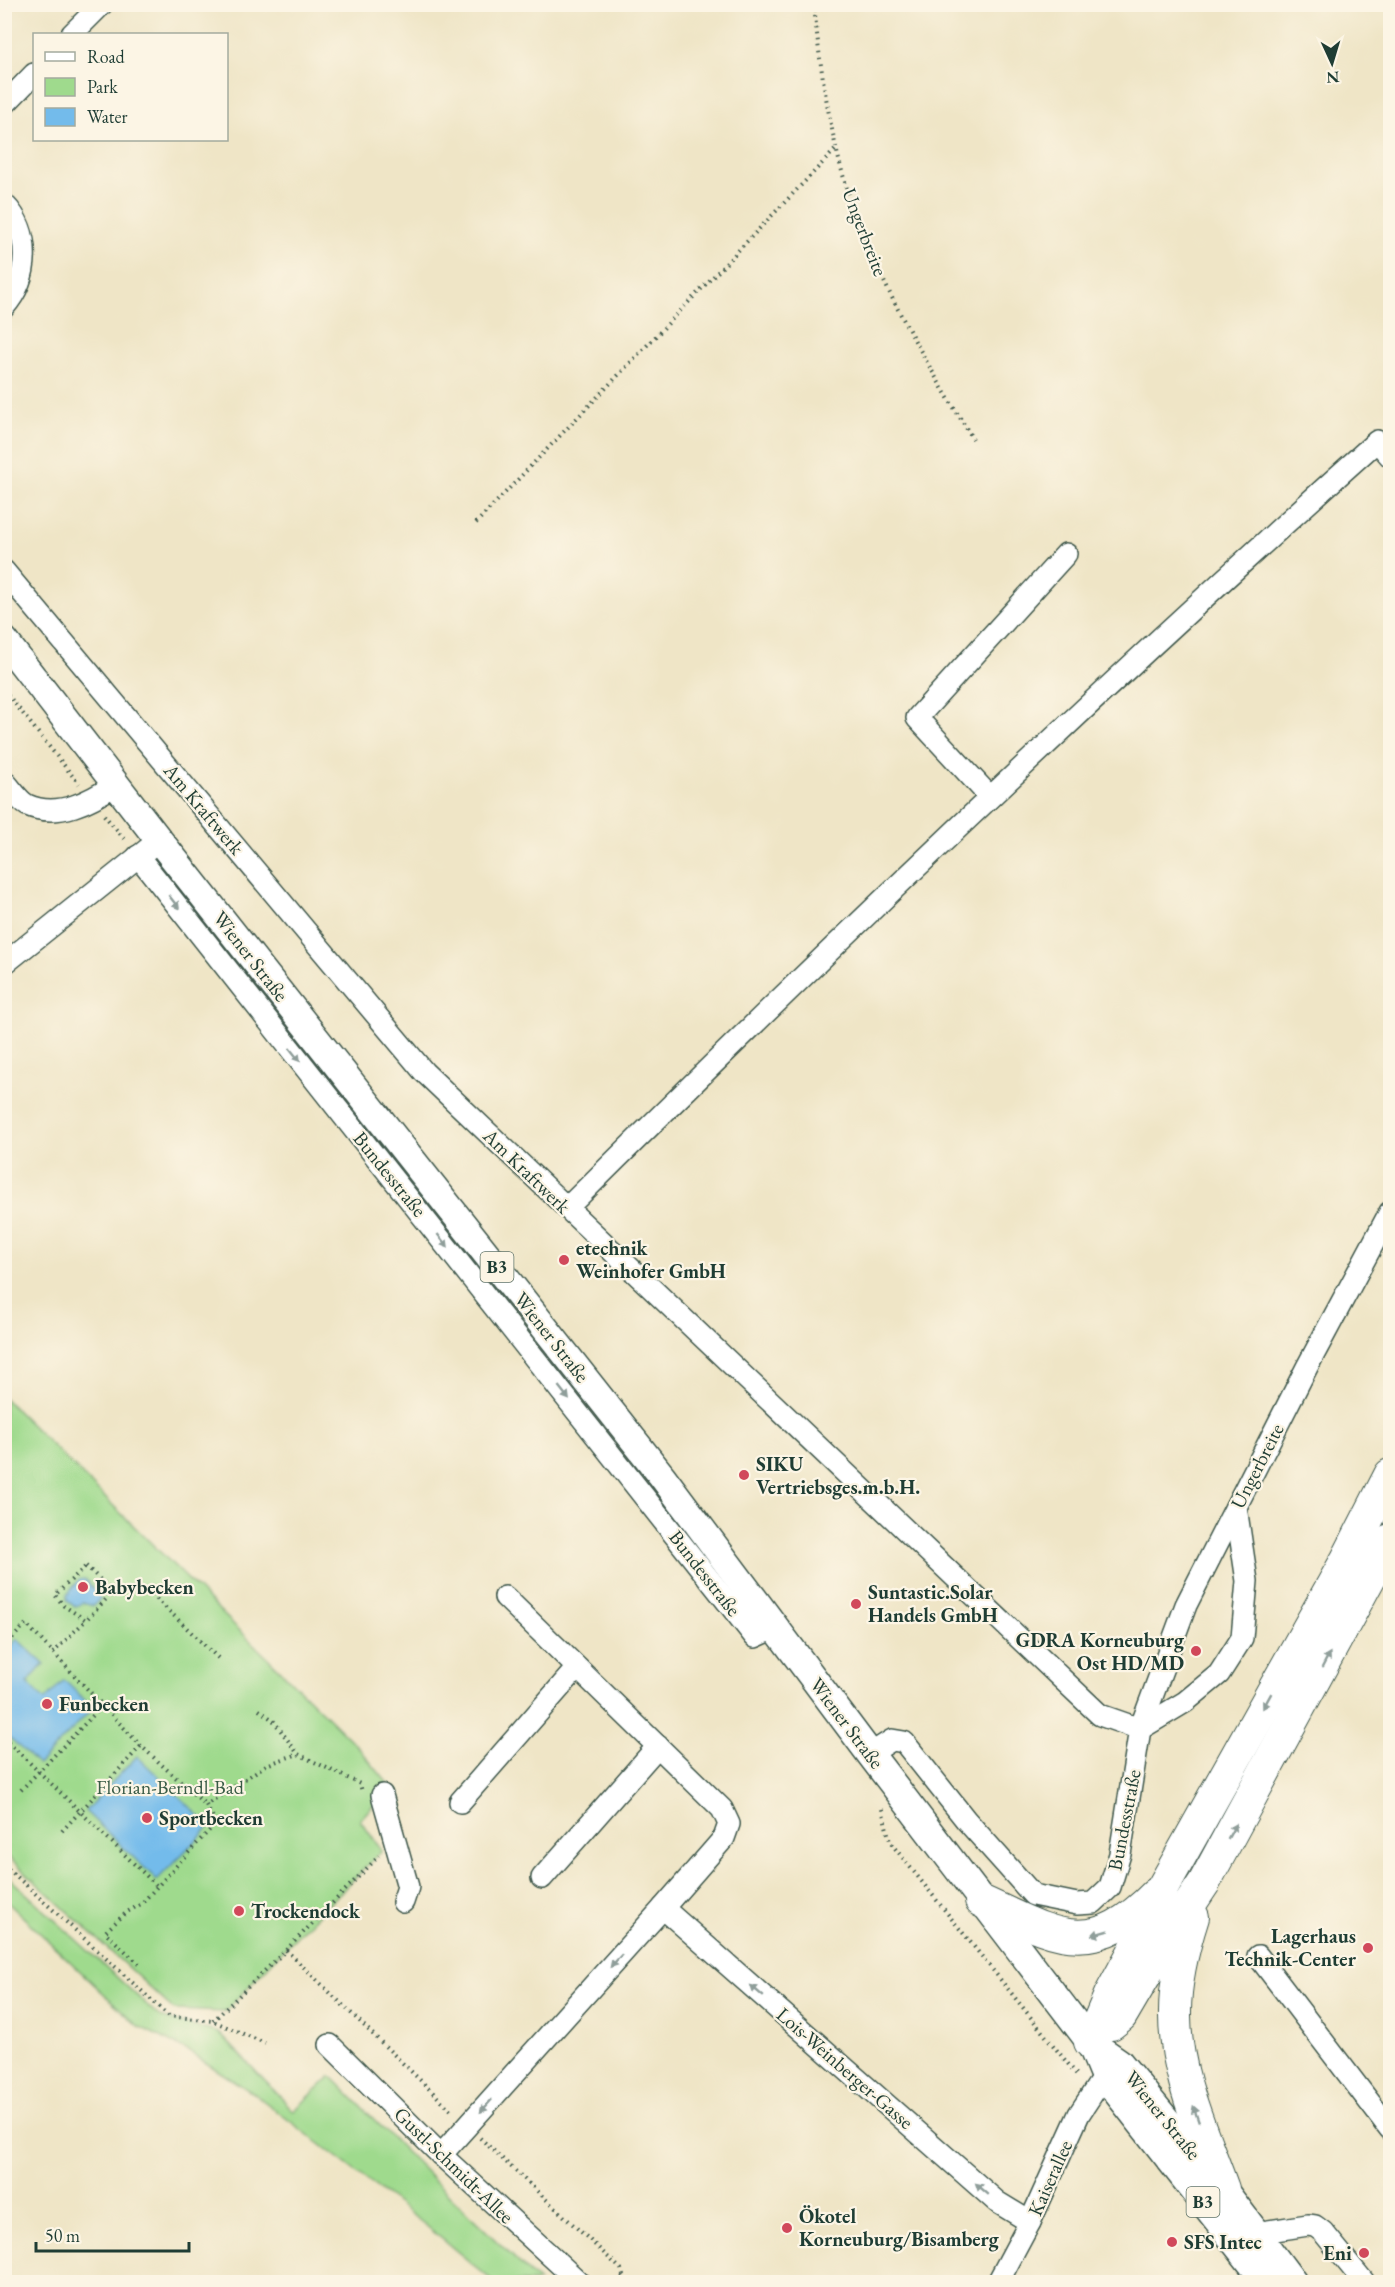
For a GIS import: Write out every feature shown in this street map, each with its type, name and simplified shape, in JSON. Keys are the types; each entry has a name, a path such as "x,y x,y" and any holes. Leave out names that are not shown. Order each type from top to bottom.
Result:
{"highway":[{"path":"1090,2042 1110,1995 1150,1920 1163,1887 1347,1559 1390,1475"},
{"path":"1090,2042 1121,2016 1164,1943 1204,1882 1390,1540"},
{"path":"1204,1882 1184,1946 1177,1982 1175,2013 1178,2049 1186,2083 1223,2189"},
{"path":"981,1901 1061,1936 1079,1937 1113,1929 1142,1909 1163,1887"}],"main road":[{"name":"Wiener Straße","path":"4,640 116,784 149,848 652,1484 775,1628 1090,2042 1119,2062 1223,2189 1293,2283"},
{"name":"Wiener Straße","path":"1090,2042 1098,2084 1266,2283"}],"street":[{"path":"73,33 102,4"},
{"path":"4,105 33,75"},
{"path":"4,204 20,230 25,267 20,284 4,307"},
{"path":"567,1208 990,797 1247,557 1377,441 1390,456"},
{"path":"990,797 917,718 1066,554"},
{"name":"Am Kraftwerk","path":"4,571 424,1072 1100,1715 1140,1729"},
{"path":"4,781 26,805 45,809 66,809 92,800 116,784"},
{"path":"4,964 149,848"},
{"name":"Ungerbreite","path":"1140,1729 1186,1605 1307,1367 1390,1212"},
{"path":"1140,1729 1185,1702 1219,1674 1242,1638 1247,1581 1236,1507"},
{"path":"441,2155 724,1838 729,1824 722,1809 505,1597"},
{"path":"460,1802 577,1668"},
{"name":"Bundesstraße","path":"870,1754 892,1740 904,1742 966,1820 1034,1896 1077,1904 1093,1903 1110,1887 1120,1854 1140,1729"},
{"path":"542,1878 658,1746"},
{"path":"372,1794 408,1887 403,1902"},
{"name":"Lois-Weinberger-Gasse","path":"663,1908 997,2202 1030,2222"},
{"path":"1258,1956 1390,2129"},
{"name":"Gustl-Schmidt-Allee","path":"330,2045 441,2155 579,2283"},
{"name":"Kaiserallee","path":"998,2283 1030,2222 1079,2114 1098,2084"},
{"path":"1255,2233 1308,2225 1315,2226 1323,2232 1364,2283"}],"path":[{"name":"Ungerbreite","path":"814,4 836,149 856,217 882,278 921,355 973,439"},
{"path":"476,523 836,149"},
{"path":"4,690 92,800 149,848"},
{"path":"86,1620 64,1606 55,1595 86,1566 112,1592"},
{"path":"53,1653 112,1592 145,1588 218,1658"},
{"path":"4,1647 26,1624 141,1746 206,1805 216,1823 141,1904 127,1912 105,1932 138,1964"},
{"path":"21,1790 103,1705"},
{"path":"259,1710 273,1720 298,1754 360,1784 372,1794"},
{"path":"4,1738 157,1886"},
{"path":"62,1831 141,1746"},
{"path":"206,1805 266,1765 298,1754"},
{"path":"875,1800 882,1809 890,1842 1031,2017 1098,2084"},
{"path":"213,2021 385,1850"},
{"path":"4,1865 169,2016 213,2021 265,2043"},
{"path":"286,1950 468,2126 621,2269 625,2283"},
{"path":"1031,2017 1058,2000"},
{"path":"617,2283 623,2277"}],"green space":[{"name":"Florian-Berndl-Bad","path":"4,1398 357,1746 390,1786 360,1820 382,1851 225,2012 174,2010 5,1854"},
{"path":"4,1873 160,2017 219,2033 294,2111 331,2076 539,2282 494,2282 424,2224 256,2095 186,2050 138,2026 5,1900"}],"water":[{"name":"Babybecken","path":"84,1579 99,1594 100,1599 93,1606 83,1603 75,1607 67,1600 67,1595 79,1580"},
{"name":"Funbecken","path":"17,1639 44,1664 27,1683 45,1700 64,1680 93,1708 38,1765 5,1733 5,1652"},
{"name":"Sportbecken","path":"137,1756 210,1826 157,1880 85,1811"}],"place":[{"name":"etechnik Weinhofer GmbH","path":"564,1260"},
{"name":"SIKU Vertriebsges.m.b.H.","path":"744,1475"},
{"name":"Babybecken","path":"83,1587"},
{"name":"Suntastic.Solar Handels GmbH","path":"856,1604"},
{"name":"GDRA Korneuburg Ost HD/MD","path":"1196,1651"},
{"name":"Funbecken","path":"47,1704"},
{"name":"Sportbecken","path":"147,1818"},
{"name":"Trockendock","path":"239,1911"},
{"name":"Lagerhaus Technik-Center","path":"1368,1948"},
{"name":"Ökotel Korneuburg/Bisamberg","path":"787,2228"},
{"name":"SFS Intec","path":"1172,2242"},
{"name":"Eni","path":"1364,2253"}]}
